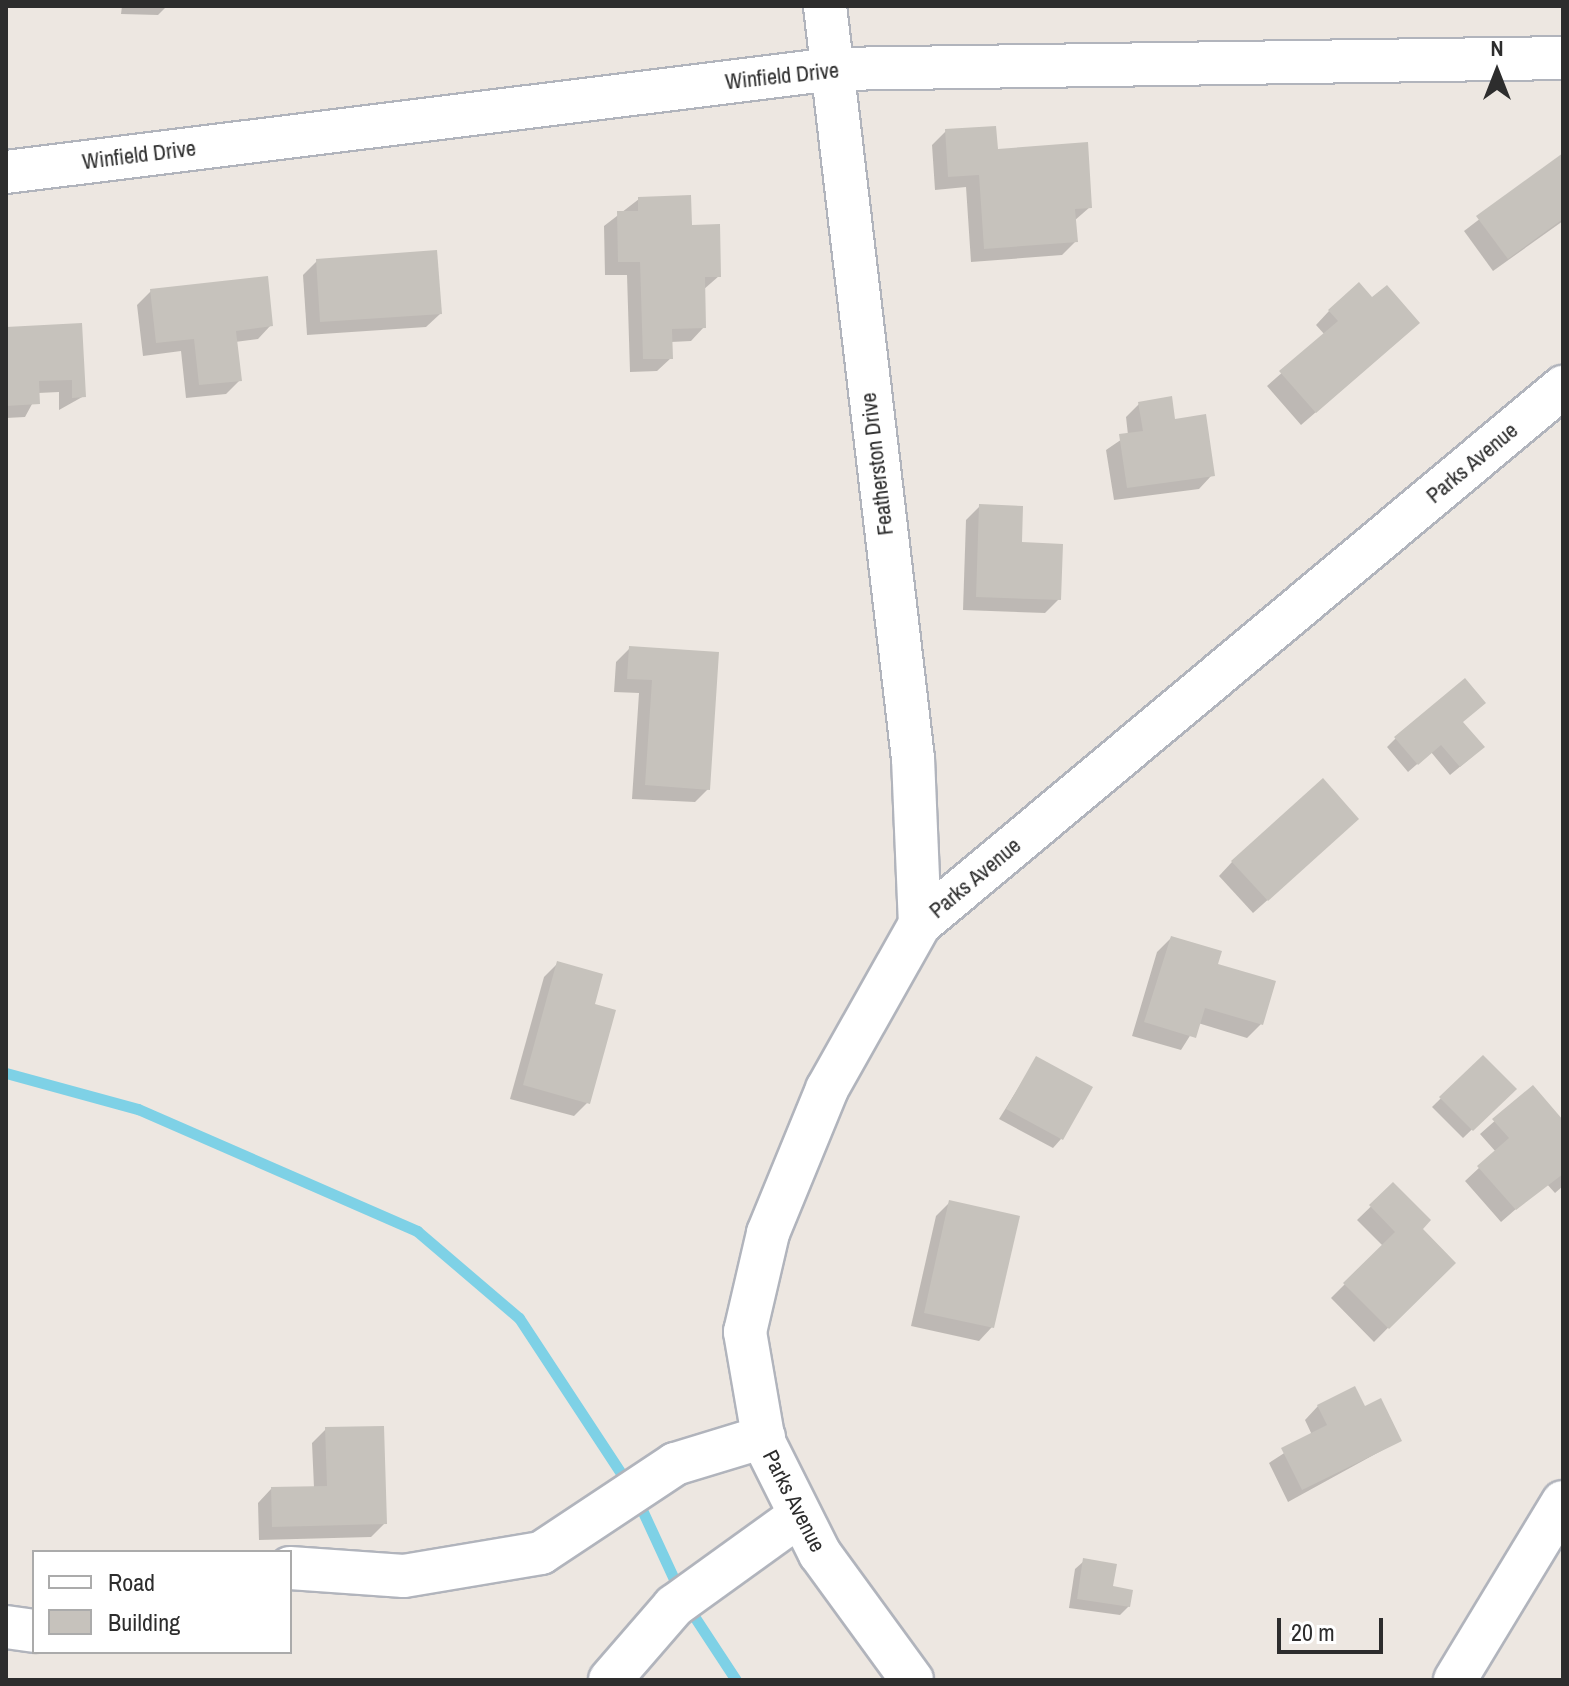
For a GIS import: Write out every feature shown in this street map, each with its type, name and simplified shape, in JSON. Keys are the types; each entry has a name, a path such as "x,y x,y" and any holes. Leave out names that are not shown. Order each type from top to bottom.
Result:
{"street":[{"name":"Featherston Drive","path":"825,6 913,758 920,924"},
{"name":"Winfield Drive","path":"6,172 833,69 1563,58"},
{"name":"Parks Avenue","path":"912,1680 800,1515 764,1437 745,1332 768,1233 827,1089 920,924 1563,387"},
{"path":"292,1568 404,1576 541,1553 675,1464 764,1437"},
{"path":"1455,1680 1563,1502"},
{"path":"610,1680 674,1606 800,1515"},
{"path":"6,1627 32,1631"}],"building":[{"path":"996,126 998,149 1088,142 1092,208 1075,209 1078,242 984,249 979,175 948,177 945,129"},
{"path":"1563,153 1563,219 1508,259 1476,216"},
{"path":"691,195 692,225 720,224 721,277 705,277 706,328 672,329 673,359 643,359 640,262 618,262 617,211 638,211 638,197"},
{"path":"437,250 442,314 320,322 316,259"},
{"path":"268,276 273,326 236,331 242,381 199,385 194,339 156,343 150,289"},
{"path":"1359,282 1372,297 1387,285 1420,323 1316,413 1279,371 1338,321 1328,310"},
{"path":"82,323 86,397 72,398 72,380 39,381 40,404 6,406 6,327"},
{"path":"1172,396 1175,419 1206,414 1215,476 1127,488 1119,434 1143,431 1138,402"},
{"path":"979,504 1023,506 1022,542 1063,544 1061,600 976,597"},
{"path":"629,646 719,652 710,790 645,785 652,680 627,679"},
{"path":"1465,678 1486,703 1463,722 1485,747 1460,767 1441,745 1418,765 1394,737"},
{"path":"1323,778 1359,819 1268,901 1231,861"},
{"path":"1171,936 1222,951 1218,964 1276,981 1263,1025 1205,1008 1196,1038 1144,1022"},
{"path":"557,961 603,974 595,1004 616,1010 590,1104 523,1085"},
{"path":"1483,1055 1517,1089 1473,1131 1439,1097"},
{"path":"1036,1056 1093,1087 1063,1140 1006,1109"},
{"path":"1533,1085 1563,1120 1563,1174 1516,1210 1477,1166 1509,1138 1492,1119"},
{"path":"1393,1182 1431,1220 1423,1229 1456,1263 1389,1329 1343,1283 1395,1232 1369,1205"},
{"path":"949,1200 1020,1216 994,1328 924,1313"},
{"path":"1355,1386 1365,1406 1381,1398 1402,1441 1302,1490 1281,1448 1327,1425 1317,1405"},
{"path":"384,1426 387,1524 272,1527 271,1487 327,1486 325,1427"},
{"path":"1083,1558 1117,1564 1113,1586 1133,1590 1130,1607 1077,1599"}],"waterway":[{"path":"6,1073 138,1109 417,1231 519,1318 628,1484"},
{"path":"637,1499 680,1592"},
{"path":"688,1607 736,1680"}]}
